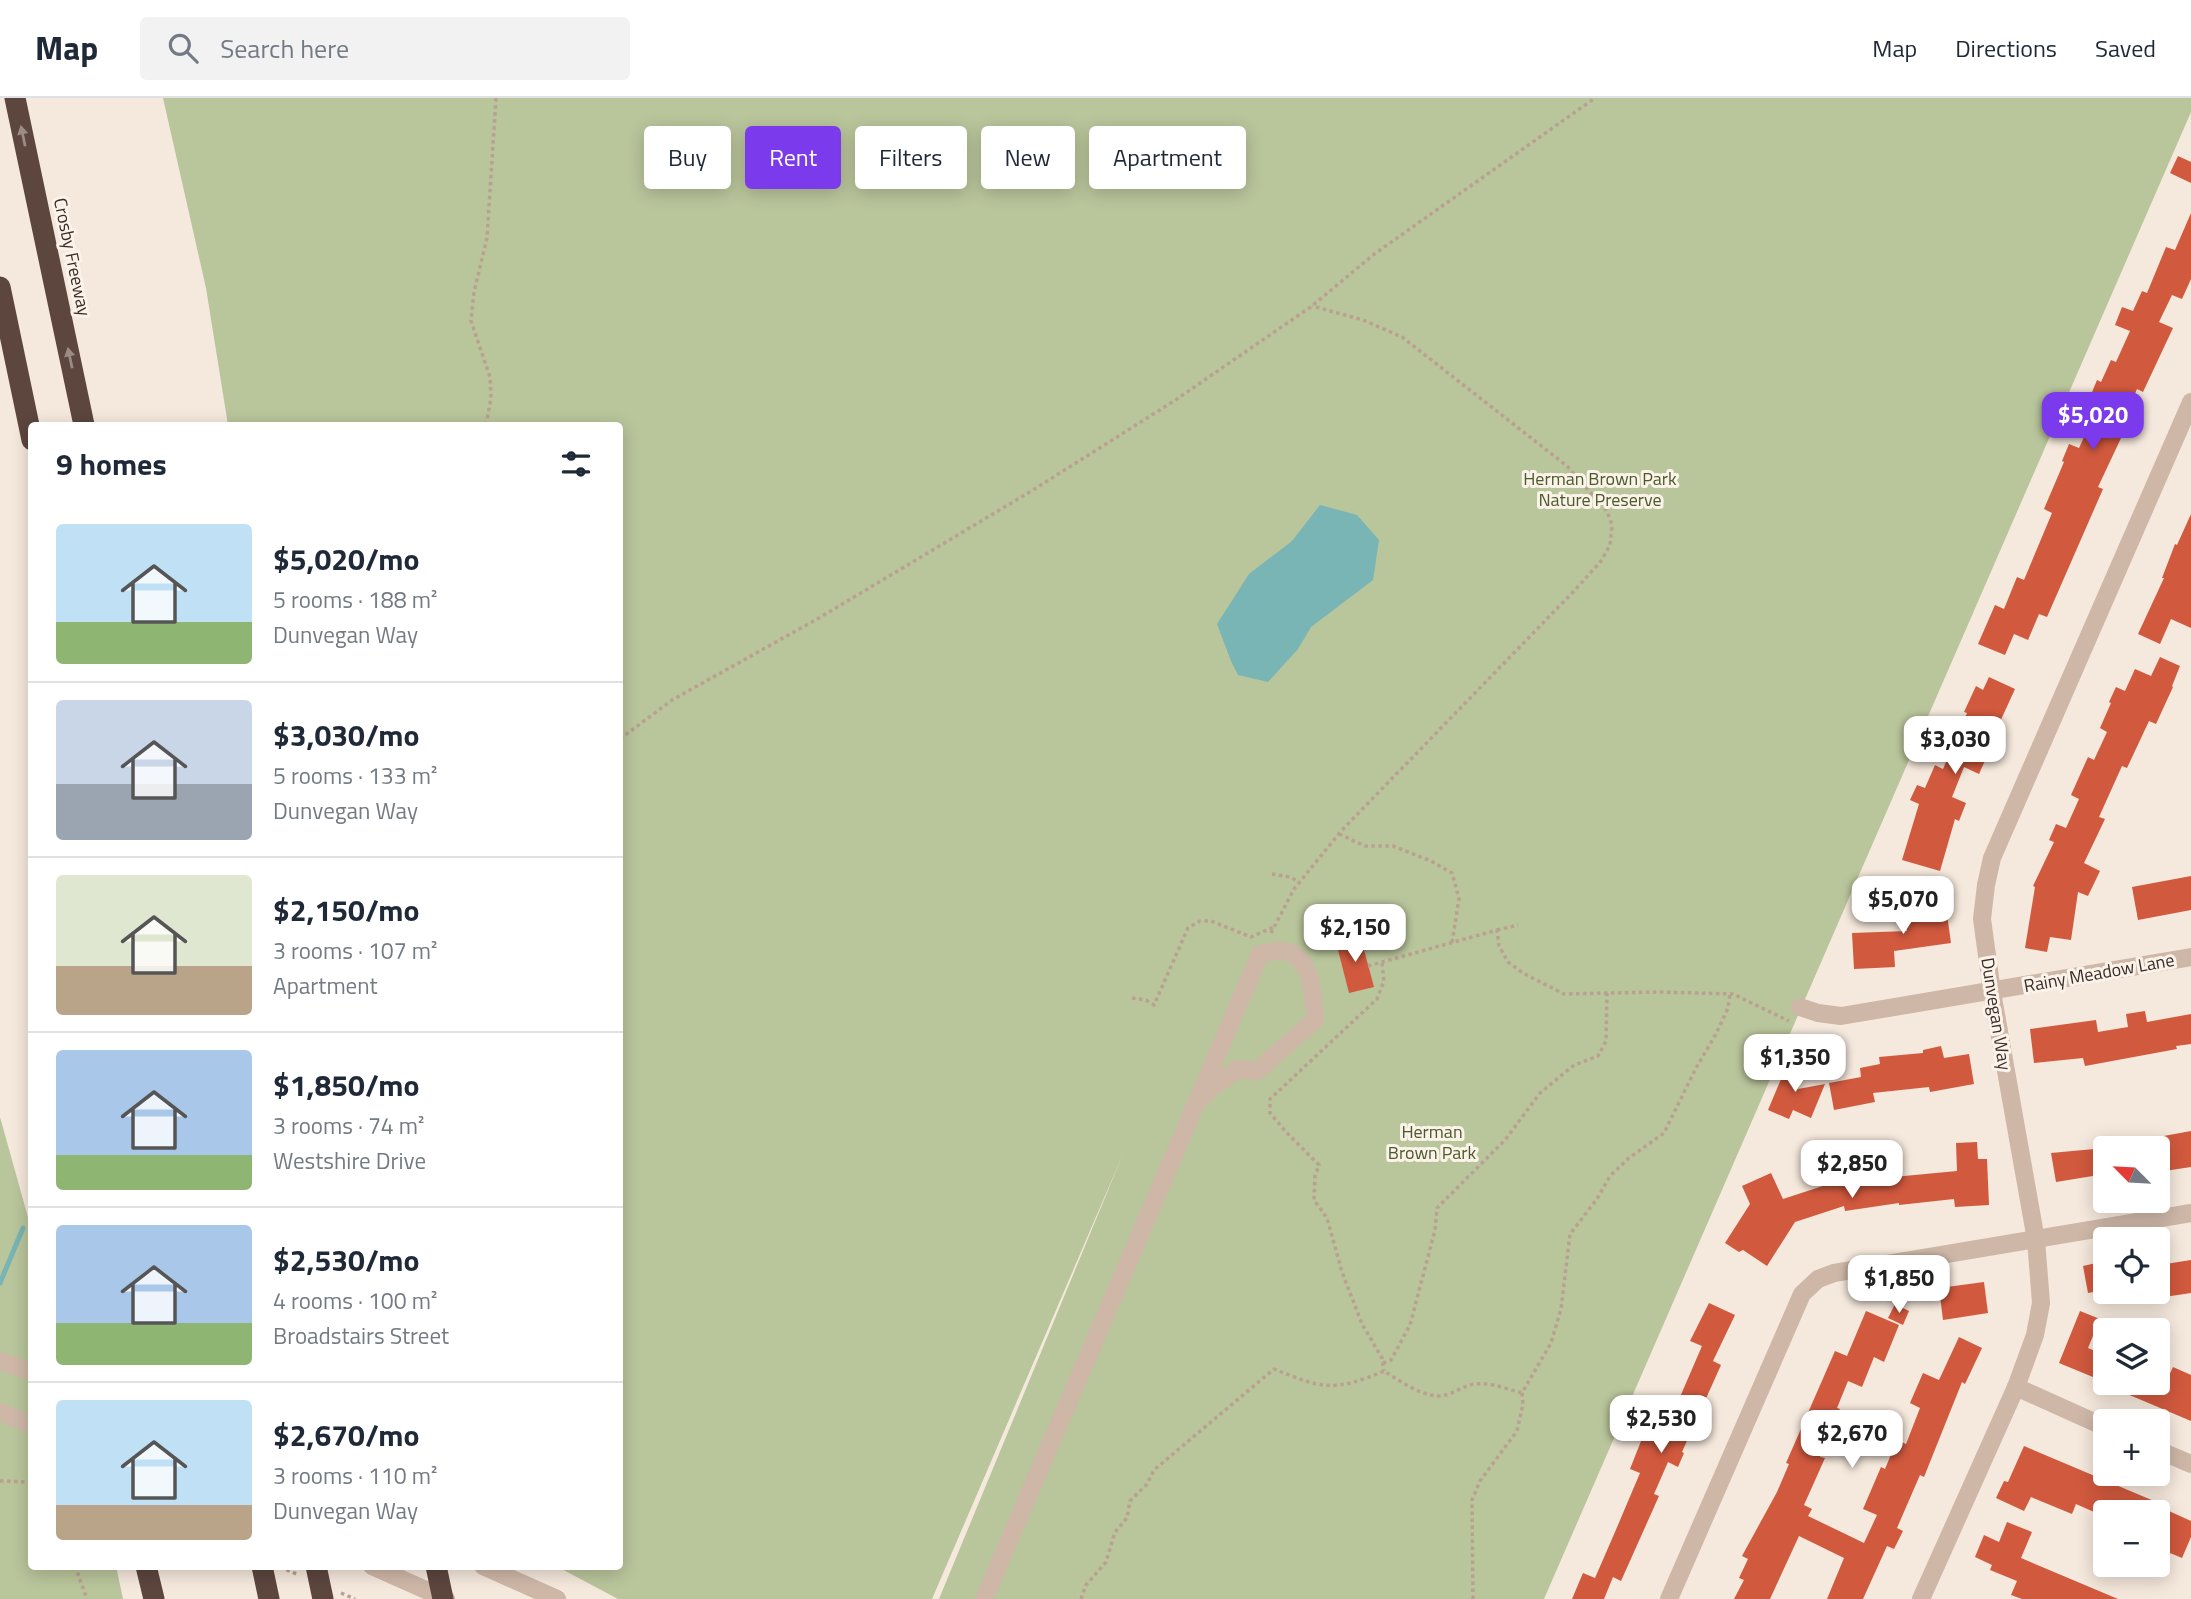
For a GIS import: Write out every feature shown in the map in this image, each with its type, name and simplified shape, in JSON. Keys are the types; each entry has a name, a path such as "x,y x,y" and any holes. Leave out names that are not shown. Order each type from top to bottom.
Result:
{"highway":[{"name":"Crosby Freeway","path":"15,98 83,422"},
{"path":"0,287 28,422"},
{"path":"147,1570 154,1599"},
{"path":"263,1570 269,1599"},
{"path":"317,1570 323,1599"},
{"path":"437,1570 444,1599"}],"street":[{"name":"Dunvegan Way","path":"1923,1598 2016,1388 2035,1335 2041,1303 2036,1240 1992,992 1982,919 1992,858 2191,402"},
{"path":"984,1599 1196,1102 1260,954 1283,951 1298,957 1312,980 1315,1020 1257,1071 1238,1069 1196,1102"},
{"name":"Rainy Meadow Lane","path":"1800,1007 1840,1016 2191,957"},
{"path":"1668,1599 1802,1294 1818,1279 1834,1273 2191,1213"},
{"path":"2016,1388 2093,1422"},
{"path":"0,1412 28,1422"},
{"path":"2170,1455 2191,1464"},
{"path":"381,1570 444,1599"},
{"path":"492,1570 557,1599"}],"path":[{"path":"487,422 491,398 490,377 471,321 474,292 486,238 496,98"},
{"path":"623,737 672,700 819,618 1045,483 1174,401 1311,306 1373,255 1595,98"},
{"path":"1260,954 1299,882 1339,834 1601,561 1610,545 1612,525 1607,511 1567,466 1402,337 1363,320 1311,306"},
{"path":"1339,834 1365,846 1394,846 1452,873 1459,899 1452,943"},
{"path":"1272,874 1290,877 1299,882"},
{"path":"1132,999 1146,1000 1154,1005 1188,928 1200,920 1211,921 1251,937 1274,927"},
{"path":"1368,966 1518,925"},
{"path":"1497,930 1499,946 1508,962 1523,974 1564,994 1730,994 1794,1023 1800,1007"},
{"path":"1382,963 1384,981 1377,999 1269,1099 1270,1113 1319,1165 1315,1176 1314,1200 1327,1218 1342,1272 1362,1324 1382,1358 1384,1371"},
{"path":"1383,1363 1391,1360 1410,1325 1435,1230 1437,1208 1505,1140 1540,1093 1574,1065 1598,1056 1606,1041 1606,993"},
{"path":"1473,1599 1472,1500 1480,1481 1517,1431 1524,1404 1522,1394 1555,1331 1561,1309 1570,1234 1597,1199 1610,1176 1629,1158 1664,1133 1716,1034 1728,1008 1730,994"},
{"path":"1081,1599 1086,1585 1106,1562 1115,1532 1127,1518 1130,1502 1147,1484 1154,1470 1274,1369 1308,1383 1328,1387 1360,1381 1384,1371"},
{"path":"1384,1371 1410,1387 1436,1396 1449,1395 1472,1384 1490,1385 1522,1394"},
{"path":"0,1481 28,1482"},
{"path":"76,1570 87,1599"}],"green space":[{"name":"Herman Brown Park Nature Preserve","path":"163,98 2191,98 2191,112 1544,1599 939,1599 1123,1154 932,1599 618,1599 564,1570 623,1570 623,422 228,422 206,288"},
{"path":"0,1117 28,1217 28,1570 117,1570 123,1599 0,1599"}],"water":[{"path":"1320,505 1357,515 1379,540 1373,580 1311,627 1298,649 1268,682 1238,675 1217,624 1249,574 1292,541"}],"building":[{"path":"2178,156 2191,162 2191,183 2170,173"},
{"path":"2191,213 2191,279 2182,299 2172,295 2159,322 2173,328 2143,392 2137,389 2125,418 2133,421 2126,438 2122,436 2098,487 2103,489 2047,617 2039,614 2028,640 2014,634 2005,655 1978,644 1995,605 2004,609 2017,577 2024,580 2052,513 2044,509 2069,444 2079,448 2091,422 2086,421 2095,399 2090,397 2097,380 2101,382 2111,360 2116,362 2130,331 2115,325 2122,307 2133,311 2142,291 2147,293 2166,247 2175,250"},
{"path":"2191,514 2191,628 2171,619 2160,644 2138,634 2164,578 2175,544 2177,545"},
{"path":"2160,657 2180,666 2156,724 2149,721 2127,768 2122,766 2099,817 2105,819 2084,863 2100,871 2088,896 2078,892 2071,940 2050,937 2047,952 2025,948 2035,887 2033,886 2054,842 2049,840 2056,824 2066,828 2079,799 2071,795 2088,757 2094,760 2107,732 2100,728 2111,703 2109,702 2116,687 2125,691 2135,669 2151,676"},
{"path":"1989,677 2015,689 1979,774 1964,767 1952,797 1966,803 1959,821 1955,819 1940,871 1902,860 1919,804 1910,800 1917,785 1925,788 1935,765 1943,769 1976,686 1983,690"},
{"path":"2191,876 2191,910 2138,920 2132,887"},
{"path":"1945,900 1951,943 1894,951 1895,967 1854,969 1852,933 1907,931 1903,905"},
{"path":"1360,935 1374,987 1349,993 1336,942"},
{"path":"2145,1011 2147,1022 2191,1014 2191,1044 2085,1066 2083,1058 2034,1063 2030,1029 2096,1020 2098,1032 2128,1027 2126,1014"},
{"path":"1941,1046 1944,1058 1969,1054 1974,1084 1930,1092 1929,1087 1873,1093 1875,1102 1834,1110 1829,1083 1861,1077 1860,1068 1880,1064 1879,1057 1923,1053 1923,1050"},
{"path":"1789,1060 1807,1068 1798,1089 1825,1084 1811,1118 1793,1110 1789,1119 1768,1110"},
{"path":"2191,1131 2191,1167 2170,1170 2170,1136 2164,1136"},
{"path":"1977,1142 1978,1159 1987,1159 1989,1205 1955,1207 1954,1199 1845,1211 1844,1206 1795,1222 1767,1266 1743,1250 1739,1252 1725,1243 1750,1204 1742,1186 1771,1173 1783,1199 1832,1183 1957,1171 1956,1143"},
{"path":"2093,1149 2093,1176 2056,1182 2051,1153"},
{"path":"2191,1260 2191,1293 2170,1296 2170,1263"},
{"path":"2093,1264 2093,1292 2088,1293 2083,1266"},
{"path":"1984,1282 1988,1313 1943,1320 1939,1288"},
{"path":"1709,1303 1735,1315 1713,1361 1721,1365 1682,1452 1684,1453 1678,1467 1668,1462 1654,1494 1659,1496 1621,1581 1613,1577 1604,1599 1572,1599 1583,1573 1595,1578 1640,1473 1630,1469 1643,1436 1654,1441 1673,1395 1680,1397 1702,1346 1690,1341"},
{"path":"1895,1304 1909,1311 1903,1325 1888,1318"},
{"path":"1866,1311 1899,1325 1884,1362 1874,1357 1862,1387 1848,1381 1837,1408 1840,1409 1820,1457 1825,1458 1804,1505 1812,1509 1808,1516 1864,1543 1877,1515 1863,1509 1881,1467 1885,1469 1897,1440 1906,1444 1920,1408 1910,1403 1923,1373 1939,1380 1959,1337 1982,1348 1965,1384 1962,1382 1924,1477 1920,1475 1897,1528 1903,1531 1894,1549 1887,1546 1863,1599 1827,1599 1844,1558 1799,1536 1770,1599 1734,1599 1744,1580 1739,1578 1748,1559 1742,1556 1777,1492 1789,1464 1786,1463 1835,1351 1847,1356"},
{"path":"2080,1311 2098,1318 2093,1318 2093,1336 2088,1348 2093,1350 2093,1377 2059,1363"},
{"path":"2173,1367 2191,1375 2191,1421 2170,1412 2170,1409 2163,1409 2129,1395 2170,1395 2170,1373"},
{"path":"2024,1446 2093,1475 2093,1486 2119,1486 2152,1500 2093,1500 2093,1512 2076,1504 2072,1514 2031,1497 2024,1511 1996,1498 2004,1481 2008,1482"},
{"path":"2170,1511 2191,1521 2191,1537 2182,1558 2170,1553"},
{"path":"2007,1522 2032,1532 2021,1558 2118,1599 2022,1599 2011,1595 2017,1581 1990,1570 1992,1565 1975,1557 1984,1535 1999,1542"}],"waterway":[{"path":"0,1283 23,1228"}],"park label":[{"name":"Herman Brown Park","path":"1432,1142"}]}
